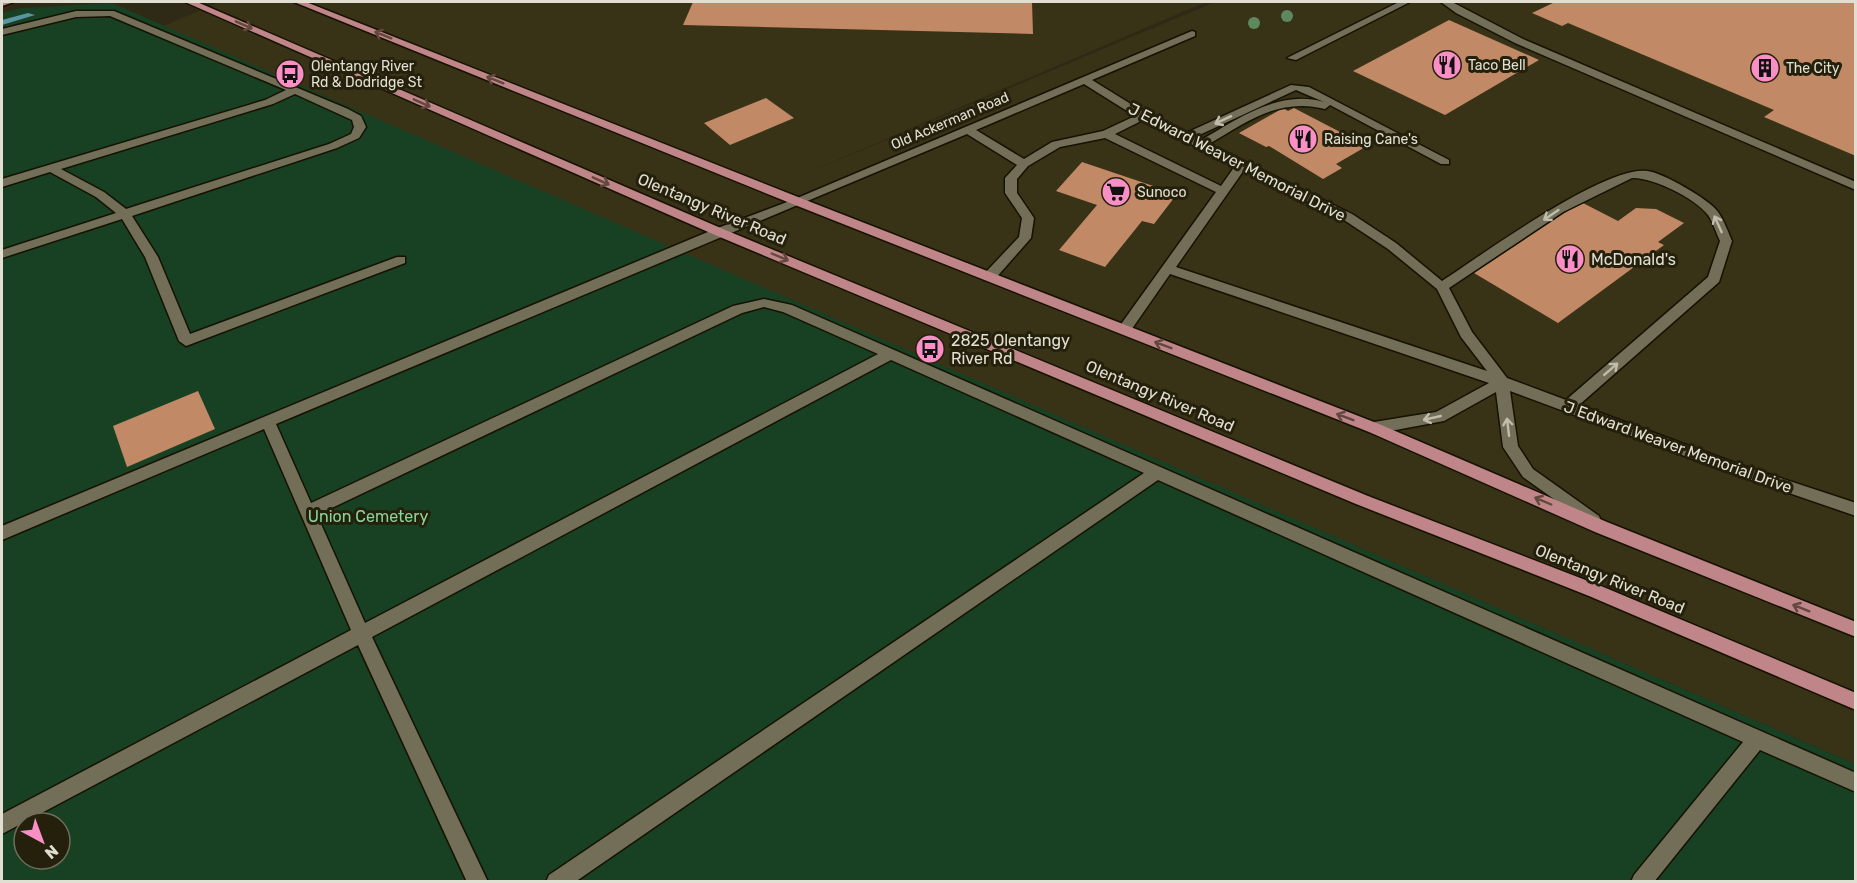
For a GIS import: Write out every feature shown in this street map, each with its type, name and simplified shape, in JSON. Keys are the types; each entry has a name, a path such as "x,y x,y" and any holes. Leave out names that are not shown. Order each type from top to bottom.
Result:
{"main road":[{"path":"2,3 9,2"},
{"name":"Olentangy River Road","path":"190,2 719,232 1362,500 1595,591 1856,702"},
{"path":"299,2 1374,428 1601,527 1856,630"},
{"path":"323,2 351,22"}],"lane":[{"path":"1292,58 1405,2"},
{"path":"1446,2 1459,11 1519,41 1856,187"},
{"path":"2,32 76,14 111,13 296,90 357,118 360,127 355,136 2,254"},
{"name":"Old Ackerman Road","path":"2,532 719,232 799,202 1192,34"},
{"name":"J Edward Weaver Memorial Drive","path":"1084,80 1143,116 1348,217 1392,246 1442,287 1466,334 1502,382 1511,447 1516,456 1528,473 1601,527"},
{"path":"1186,137 1295,87 1309,90 1442,164 1320,104 1299,100 1276,104 1200,145"},
{"path":"2,183 269,102 296,90"},
{"path":"989,277 1025,238 1028,218 1011,193 1011,178 1024,164 1056,144 1106,134 1143,116"},
{"path":"968,130 1024,164"},
{"path":"1106,134 1223,191"},
{"path":"1124,330 1242,165"},
{"path":"51,168 102,196 125,214 140,234 186,341 401,260"},
{"path":"1442,287 1559,209 1630,175 1647,174 1694,198 1713,213 1726,241 1714,279 1567,407"},
{"path":"1168,269 1502,382"},
{"path":"309,511 738,309 764,303 787,308 1856,783"},
{"path":"2,824 890,354"},
{"path":"1374,428 1439,417 1502,382"},
{"name":"J Edward Weaver Memorial Drive","path":"1502,382 1856,510"},
{"path":"267,420 362,633 478,882"},
{"path":"556,882 1158,472"},
{"path":"1641,882 1756,739"}],"shaded area":[{"path":"220,2 1206,2 793,179 1215,2 1855,2 1855,764 163,26"}],"green space":[{"name":"Union Cemetery","path":"112,3 1855,764 1855,881 2,881 2,13 21,8"}],"building":[{"path":"693,2 1032,2 1033,34 683,25"},
{"name":"The City","path":"1555,2 1856,2 1856,156 1764,117 1774,110 1568,23 1562,26 1532,13"},
{"name":"Taco Bell","path":"1449,20 1539,60 1445,115 1353,71"},
{"path":"766,98 794,118 730,145 704,123"},
{"name":"Raising Cane's","path":"1283,108 1288,111 1294,108 1367,146 1336,164 1342,168 1323,179 1269,146 1266,147 1239,133"},
{"path":"1082,162 1177,194 1154,224 1142,221 1105,267 1059,250 1097,205 1056,191"},
{"name":"McDonald's","path":"1581,202 1618,221 1636,208 1656,209 1684,223 1658,242 1664,245 1558,323 1474,273"},
{"path":"198,391 215,429 127,467 113,426"}],"waterway":[{"path":"2,23 31,15"}],"place":[{"name":"Taco Bell","path":"1447,65"},
{"name":"The City","path":"1765,68"},
{"name":"Olentangy River Rd & Dodridge St","path":"290,74"},
{"name":"Raising Cane's","path":"1303,139"},
{"name":"Sunoco","path":"1116,192"},
{"name":"McDonald's","path":"1570,259"},
{"name":"2825 Olentangy River Rd","path":"930,349"}]}
